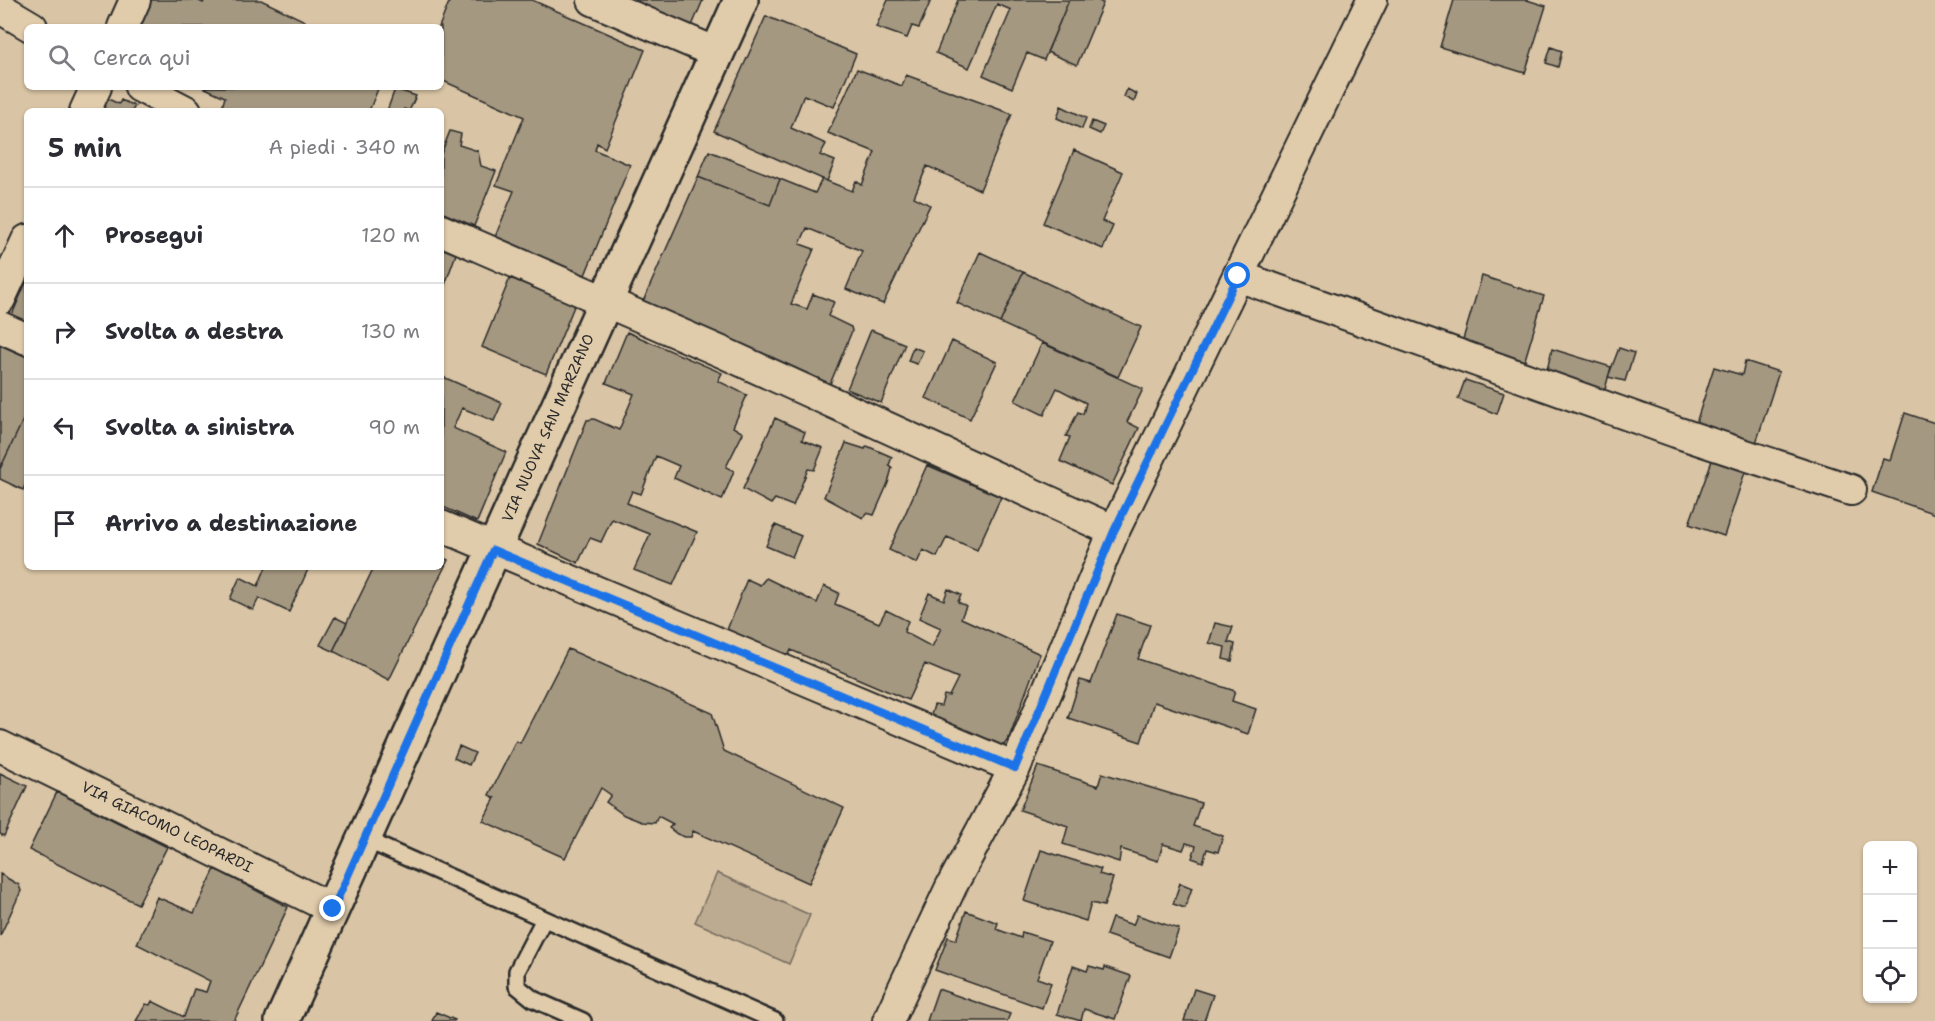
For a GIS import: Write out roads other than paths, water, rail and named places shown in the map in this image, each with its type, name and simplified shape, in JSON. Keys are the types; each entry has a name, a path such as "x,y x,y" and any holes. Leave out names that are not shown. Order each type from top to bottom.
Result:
{"main road":[{"name":"VIA NUOVA SAN MARZANO","path":"282,1021 741,0"}],"street":[{"path":"124,24 135,0"},
{"path":"593,0 717,53"},
{"path":"888,1021 951,886 1015,768 1114,531 1372,0"},
{"path":"0,8 28,24"},
{"path":"86,108 95,90"},
{"path":"146,90 180,108"},
{"path":"444,232 724,353 1114,531"},
{"path":"0,299 24,247"},
{"path":"1238,276 1676,432 1851,490"},
{"path":"0,327 24,338"},
{"path":"444,527 493,550 1015,768"},
{"name":"VIA GIACOMO LEOPARDI","path":"0,746 333,909"}],"lane":[{"path":"364,839 775,1021"},
{"path":"544,919 517,971 517,986 532,999 584,1021"}]}
